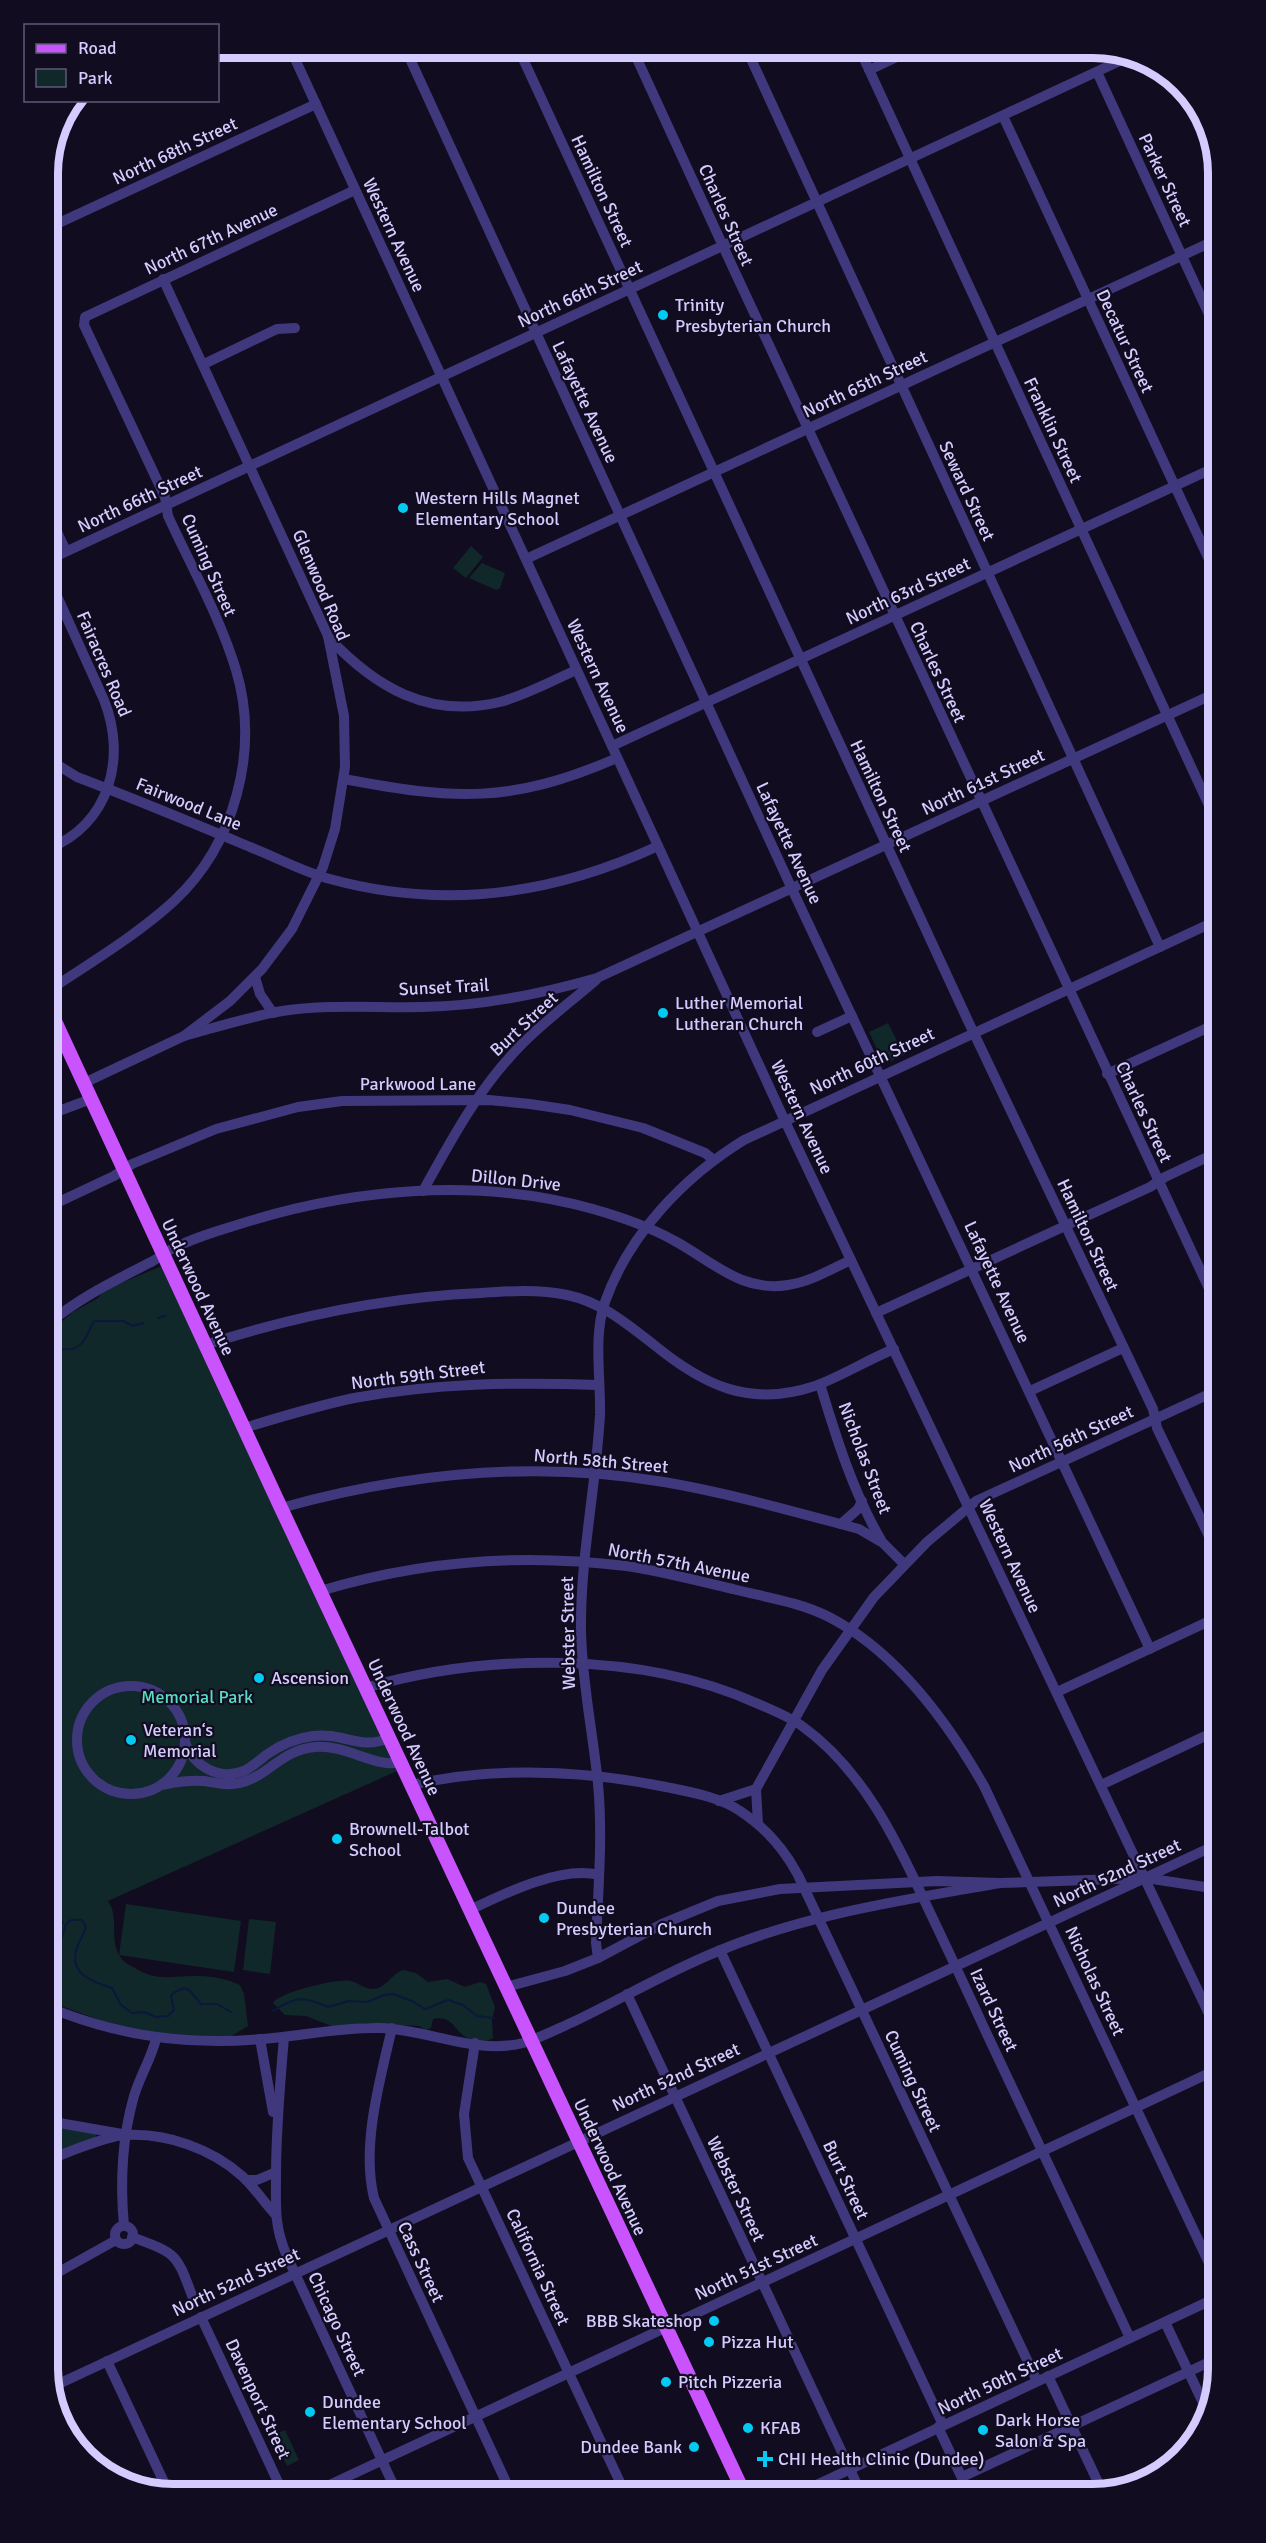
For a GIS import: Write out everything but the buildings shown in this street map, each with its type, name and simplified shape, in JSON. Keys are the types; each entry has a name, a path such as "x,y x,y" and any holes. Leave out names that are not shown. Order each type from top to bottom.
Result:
{"main road":[{"name":"Underwood Avenue","path":"59,1029 243,1428 740,2484"}],"street":[{"name":"Western Avenue","path":"295,58 697,933 1208,2011"},
{"name":"Lafayette Avenue","path":"410,58 792,889 1150,1649"},
{"name":"Hamilton Street","path":"523,58 973,1032 1153,1409 1157,1428 1208,1534"},
{"name":"Charles Street","path":"637,59 1067,990 1208,1287"},
{"name":"Seward Street","path":"751,59 1160,946"},
{"name":"Franklin Street","path":"864,59 1208,803"},
{"path":"869,70 893,59"},
{"name":"North 66th Street","path":"59,555 1118,62"},
{"name":"Parker Street","path":"1097,72 1208,312"},
{"name":"North 68th Street","path":"59,223 316,104"},
{"name":"Decatur Street","path":"1003,116 1208,557"},
{"name":"North 67th Avenue","path":"84,320 89,314 355,190"},
{"name":"North 65th Street","path":"526,559 1208,243"},
{"name":"Glenwood Road","path":"84,1083 184,1036 230,1001 255,977 292,928 320,875 335,829 344,779 346,745 344,716 328,636 164,279"},
{"name":"Cuming Street","path":"84,320 84,325 165,497 168,516 230,651 242,698 245,729 242,770 235,799 221,835"},
{"path":"204,364 278,330 295,328"},
{"name":"North 63rd Street","path":"612,746 1208,471"},
{"path":"59,536 66,552"},
{"name":"Fairacres Road","path":"59,600 111,718 115,754 103,799 85,824 59,843"},
{"path":"328,636 353,663 381,683 408,696 439,704 470,705 500,702 576,670"},
{"name":"North 61st Street","path":"697,933 1208,697"},
{"path":"344,779 429,794 487,795 553,783 617,758"},
{"name":"Fairwood Lane","path":"59,766 77,777 320,875 399,892 461,895 533,888 574,879 657,846"},
{"path":"59,984 174,901 203,865 221,835"},
{"name":"North 60th Street","path":"603,1308 623,1264 647,1227 679,1190 714,1160 744,1140 784,1119 1208,924"},
{"name":"Sunset Trail","path":"184,1036 273,1013 346,1006 458,1005 509,999 597,978 697,933"},
{"path":"255,977 260,994 273,1013"},
{"name":"Burt Street","path":"423,1191 461,1121 476,1100 522,1044 597,978"},
{"path":"566,987 573,1000"},
{"path":"817,1032 852,1016"},
{"path":"1107,1074 1208,1028"},
{"path":"59,1110 91,1099"},
{"name":"Parkwood Lane","path":"124,1170 216,1129 298,1107 362,1100 476,1100 530,1104 619,1121 665,1136 705,1153 714,1160"},
{"path":"876,1313 1208,1157"},
{"path":"59,1202 124,1170"},
{"name":"Dillon Drive","path":"58,1317 98,1289 172,1249 220,1230 278,1213 348,1198 423,1191 481,1191 528,1195 586,1207 647,1227 676,1241 729,1276 757,1285 778,1286 798,1283 851,1260"},
{"path":"205,1344 309,1315 409,1298 541,1292 577,1297 603,1308 618,1316 681,1367 718,1386 747,1393 784,1393 820,1384 894,1349"},
{"name":"Webster Street","path":"598,1958 596,1943 600,1825 582,1664 581,1608 600,1414 600,1318 603,1308"},
{"path":"1030,1391 1123,1348"},
{"name":"North 59th Street","path":"243,1428 343,1401 408,1390 488,1383 599,1385"},
{"name":"Nicholas Street","path":"820,1384 862,1501 883,1543"},
{"name":"North 56th Street","path":"756,1789 822,1670 849,1630 904,1564 968,1507 1208,1395"},
{"name":"North 58th Street","path":"281,1508 362,1487 446,1474 506,1471 594,1473 683,1486 859,1528 883,1543 904,1564"},
{"path":"842,1524 858,1509 862,1501"},
{"name":"North 57th Avenue","path":"320,1591 381,1574 459,1562 529,1560 585,1562 666,1573 778,1601 820,1613 849,1630"},
{"path":"1057,1692 1208,1622"},
{"name":"Nicholas Street","path":"849,1630 903,1676 950,1731 984,1786 1208,2261"},
{"name":"Izard Street","path":"365,1688 465,1669 524,1665 582,1664 642,1670 695,1681 740,1696 794,1721 818,1739 856,1779 877,1810 916,1883 1130,2338"},
{"path":"389,1738 370,1744 327,1735 304,1738 283,1745 246,1770 228,1774 214,1772 200,1765 190,1753 184,1738 182,1722 173,1707 160,1695 143,1688 121,1687 108,1691 94,1701 82,1716 77,1736 78,1750 84,1767 95,1780 110,1790 128,1794 145,1792 159,1786 189,1780 226,1784 240,1783 255,1777 288,1754 317,1747 345,1749 386,1764 400,1762"},
{"path":"1101,1785 1208,1735"},
{"path":"159,1786 168,1779 179,1764 184,1738"},
{"path":"411,1785 508,1773 596,1775 676,1789 719,1801 756,1789 758,1824"},
{"name":"Cuming Street","path":"719,1801 739,1809 758,1824 786,1856 804,1887 1037,2381"},
{"name":"North 52nd Street","path":"59,2383 1208,1849"},
{"path":"470,1910 512,1891 552,1879 585,1873 599,1875"},
{"path":"506,1987 564,1971 598,1958 662,1924 718,1901 780,1889 963,1881 1000,1883 1146,1878 1208,1887"},
{"path":"58,2011 101,2027 156,2039 208,2042 284,2037 353,2029 392,2028 475,2043 508,2045 531,2040 720,1950 819,1918 1000,1883"},
{"name":"Burt Street","path":"720,1950 856,2239 965,2484"},
{"name":"Webster Street","path":"627,1994 857,2484"},
{"name":"Cass Street","path":"392,2028 378,2093 370,2164 374,2198 507,2484"},
{"name":"Chicago Street","path":"284,2037 276,2124 275,2214 283,2246 393,2484"},
{"path":"124,2226 122,2186 126,2134 135,2093 156,2039"},
{"name":"Chicago Street","path":"260,2039 276,2124"},
{"name":"California Street","path":"475,2043 466,2095 464,2131 468,2158 621,2484"},
{"name":"North 51st Street","path":"331,2484 1208,2074"},
{"path":"58,2123 94,2131 163,2139 201,2150 227,2165 246,2180 275,2214"},
{"path":"58,2158 126,2134"},
{"path":"246,2180 256,2180 276,2172"},
{"path":"124,2226 131,2230 132,2237 129,2243 123,2244 117,2240 116,2231 124,2226"},
{"path":"132,2237 156,2245 174,2257 183,2271 193,2298"},
{"path":"58,2272 117,2240"},
{"name":"North 50th Street","path":"818,2484 1208,2302"},
{"name":"Davenport Street","path":"201,2317 279,2484"},
{"path":"1165,2322 1203,2402"},
{"path":"107,2361 165,2484"},
{"path":"962,2477 1208,2363"},
{"path":"1048,2376 1099,2484"}],"green space":[{"path":"471,546 483,557 466,578 453,568"},
{"path":"482,563 505,573 500,588 496,590 469,578"},
{"path":"888,1023 904,1055 884,1064 869,1032"},
{"name":"Memorial Park","path":"162,1266 397,1771 108,1901 112,1908 116,1948 127,1963 150,1975 208,1977 240,1985 244,1994 248,2026 228,2038 129,2031 58,2005 58,1932 64,1921 58,1923 58,1324 73,1312 98,1298 104,1290"},
{"path":"126,1904 241,1921 234,1972 119,1955"},
{"path":"249,1919 276,1922 270,1974 243,1970"},
{"path":"403,1970 416,1973 428,1982 447,1979 465,1987 480,1982 486,1984 495,2007 492,2020 493,2038 485,2041 471,2040 452,2023 441,2018 433,2019 431,2028 425,2030 419,2026 364,2023 348,2028 334,2027 306,2016 285,2015 273,2003 297,1990 335,1982 351,1981 367,1988 378,1988"},
{"path":"58,2129 96,2134 96,2138 61,2150 58,2148"},
{"path":"285,2430 299,2460 287,2466 274,2438 275,2434"}],"waterway":[{"path":"158,1318 165,1316"},
{"path":"58,1350 75,1348 82,1344 94,1321 123,1321 133,1326 143,1323"},
{"path":"58,1943 68,1922 82,1920 86,1927 75,1957 79,1970 90,1980 112,1988 121,2005 132,2013 144,2012 156,2017 168,2016 174,2010 171,1997 173,1993 184,1988 189,1990 201,2004 217,2004 231,2012"},
{"path":"273,2011 288,2002 300,1999 328,2007 349,2001 367,2002 393,1994 425,2009 448,2000 463,2005 477,2016 494,2018"}],"place":[{"name":"Trinity Presbyterian Church","path":"663,315"},
{"name":"Western Hills Magnet Elementary School","path":"403,508"},
{"name":"Luther Memorial Lutheran Church","path":"663,1013"},
{"name":"Ascension","path":"259,1678"},
{"name":"Veteranʻs Memorial","path":"131,1740"},
{"name":"Brownell-Talbot School","path":"337,1839"},
{"name":"Dundee Presbyterian Church","path":"544,1918"},
{"name":"BBB Skateshop","path":"714,2321"},
{"name":"Pizza Hut","path":"709,2342"},
{"name":"Pitch Pizzeria","path":"666,2382"},
{"name":"Dundee Elementary School","path":"310,2412"},
{"name":"KFAB","path":"748,2428"},
{"name":"Dark Horse Salon & Spa","path":"983,2430"},
{"name":"Dundee Bank","path":"694,2447"},
{"name":"CHI Health Clinic (Dundee)","path":"765,2459"}]}
